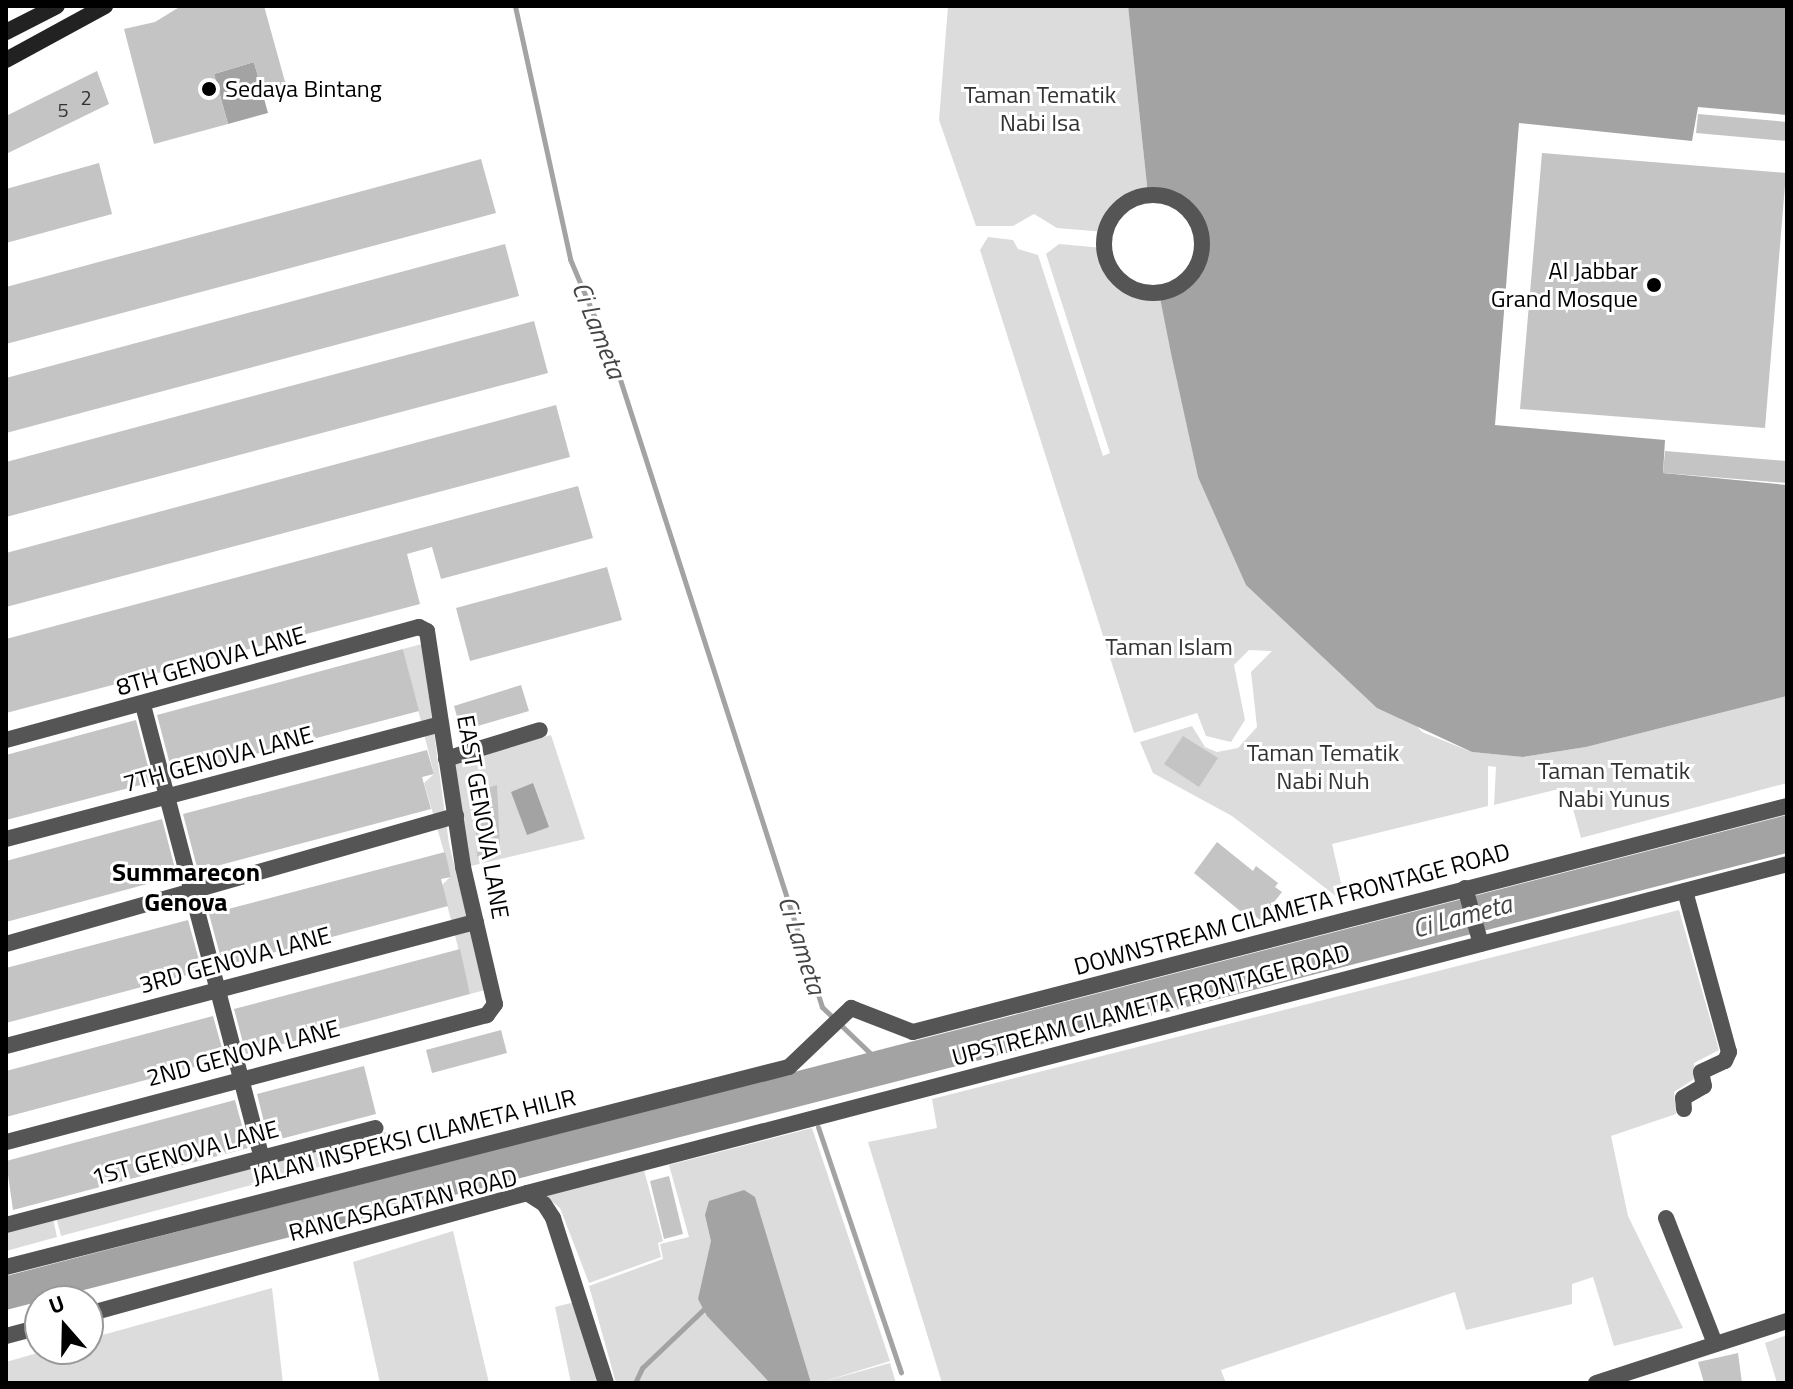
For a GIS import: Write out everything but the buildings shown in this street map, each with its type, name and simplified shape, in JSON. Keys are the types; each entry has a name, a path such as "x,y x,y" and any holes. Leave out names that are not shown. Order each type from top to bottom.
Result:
{"street":[{"path":"6,32 57,6"},
{"path":"6,60 105,6"},
{"path":"1148,195 1178,202 1191,214 1202,248 1193,273 1182,284 1150,293 1120,282 1110,269 1103,243 1119,209 1148,195"},
{"name":"8TH GENOVA LANE","path":"6,740 419,627 427,631"},
{"name":"EAST GENOVA LANE","path":"427,631 446,759 492,1011"},
{"path":"143,705 195,892 262,1158"},
{"name":"7TH GENOVA LANE","path":"6,839 441,724"},
{"path":"446,759 540,730"},
{"name":"DOWNSTREAM CILAMETA FRONTAGE ROAD","path":"823,1036 848,1009 913,1032 1467,893 1787,806"},
{"path":"6,944 456,816"},
{"name":"UPSTREAM CILAMETA FRONTAGE ROAD","path":"527,1193 1479,939 1787,864"},
{"path":"1684,1109 1683,1098 1704,1086 1701,1072 1725,1061 1729,1052 1685,891"},
{"path":"1467,893 1479,939"},
{"name":"3RD GENOVA LANE","path":"6,1046 476,922"},
{"name":"2ND GENOVA LANE","path":"6,1142 492,1011"},
{"name":"JALAN INSPEKSI CILAMETA HILIR","path":"6,1267 789,1067 823,1036"},
{"name":"1ST GENOVA LANE","path":"6,1225 375,1128"},
{"name":"RANCASAGATAN ROAD","path":"104,1310 527,1193 544,1204 553,1218 606,1383"},
{"path":"1666,1218 1715,1344"},
{"path":"1596,1383 1787,1321"}],"green space":[{"name":"Taman Tematik Nabi Isa","path":"948,6 1128,6 1148,195 1119,209 1105,232 1057,228 1034,214 1013,226 976,226 939,120"},
{"path":"988,237 1013,240 1018,249 1038,255 1103,456 1110,453 1046,254 1059,244 1103,248 1120,282 1134,290 1159,293 1198,477 1422,732 1472,752 1523,757 1586,747 1787,696 1787,783 1581,838 1567,787 1494,805 1496,767 1488,766 1488,806 1332,844 1344,896 1337,897 1232,816 1153,773 1140,742 1192,726 1205,747 1217,752 1238,748 1257,727 1251,672 1272,651 1249,650 1234,665 1245,720 1231,742 1206,736 1197,713 1134,733 980,250"},
{"path":"422,644 449,844 485,990 470,994 442,885 451,876 424,783 434,774 403,649"},
{"path":"551,735 585,839 467,867 454,763"},
{"path":"1679,910 1719,1050 1694,1063 1694,1079 1674,1092 1676,1114 1611,1136 1628,1216 1683,1328 1614,1346 1593,1277 1572,1284 1572,1304 1466,1330 1455,1292 1221,1370 1226,1383 942,1383 868,1142 937,1128 932,1099"},
{"path":"812,1128 890,1361 822,1382 890,1363 896,1383 616,1383 589,1286 663,1259 660,1244 689,1237 669,1165"},
{"path":"386,1132 390,1148 61,1236 56,1217"},
{"path":"644,1170 663,1241 658,1243 661,1257 589,1283 560,1208 545,1196"},
{"path":"53,1219 57,1237 6,1251 6,1231"},
{"path":"453,1231 489,1383 380,1383 353,1262"},
{"path":"272,1288 283,1383 6,1383 6,1362 24,1357 24,1365 104,1365 104,1335"},
{"path":"575,1302 598,1383 571,1383 555,1307"},
{"path":"1787,1335 1787,1383 1777,1383 1765,1343"}],"water":[{"path":"1128,6 1787,6 1787,115 1698,107 1692,141 1519,123 1495,425 1665,440 1663,473 1787,485 1787,696 1586,747 1523,757 1472,752 1377,708 1246,585 1198,477 1172,358 1159,293 1193,273 1201,237 1185,207 1148,195"},
{"path":"254,62 268,113 228,124 214,74"},
{"path":"533,783 549,827 527,835 511,792"},
{"path":"1787,815 1787,853 103,1285 24,1285 24,1305 6,1310 6,1276"},
{"path":"744,1190 755,1197 811,1383 770,1383 707,1316 698,1299 711,1241 705,1215 709,1201"}],"waterway":[{"name":"Ci Lameta","path":"515,6 570,259 617,370 822,1007 872,1055"},
{"path":"818,1127 901,1372"},
{"path":"635,1383 642,1368 707,1306"}],"place":[{"name":"Sedaya Bintang","path":"209,89"},
{"name":"Al Jabbar Grand Mosque","path":"1654,285"}],"district":[{"name":"Summarecon Genova","path":"186,887"}],"park label":[{"name":"Taman Islam","path":"1169,647"},
{"name":"Taman Tematik Nabi Nuh","path":"1323,767"},
{"name":"Taman Tematik Nabi Yunus","path":"1614,785"}]}
